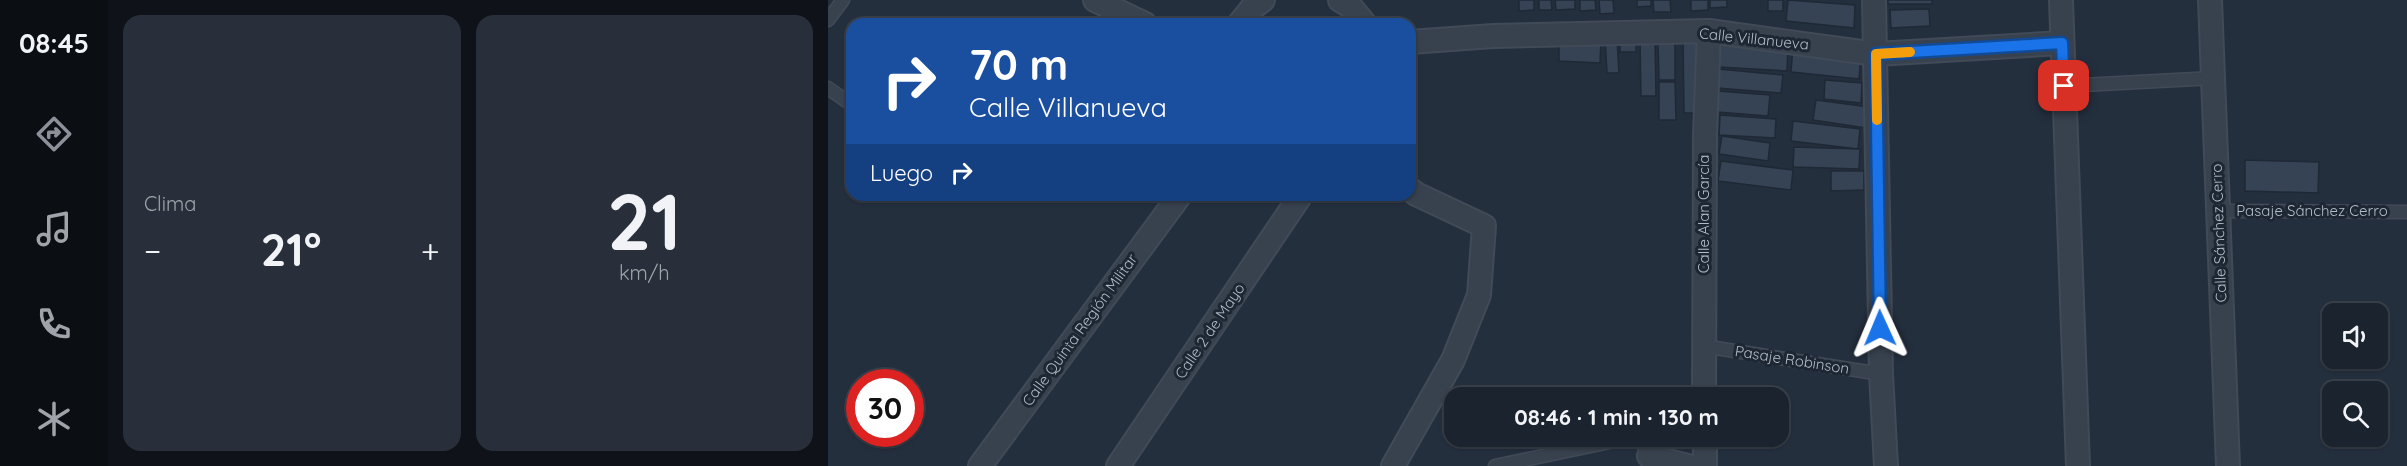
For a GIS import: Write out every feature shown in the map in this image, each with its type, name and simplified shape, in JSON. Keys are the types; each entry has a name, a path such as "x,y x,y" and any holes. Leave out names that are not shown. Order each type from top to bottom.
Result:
{"street":[{"path":"1095,0 1132,18"},
{"path":"1874,0 1881,374 1886,466"},
{"path":"2061,0 2078,466"},
{"name":"Calle Sánchez Cerro","path":"2210,0 2228,466"},
{"path":"1348,2 1360,18"},
{"name":"Calle Villanueva","path":"1416,42 1493,36 1709,31 1876,54 2062,43"},
{"name":"Calle Alan García","path":"1704,387 1705,135 1709,31"},
{"path":"1393,466 1453,360 1479,295 1484,226 1416,194"},
{"name":"Calle Quinta Región Militar","path":"980,466 1176,201"},
{"name":"Calle 2 de Mayo","path":"1118,466 1297,201"},
{"path":"1705,447 1705,466"},
{"path":"1649,461 1688,466"}],"lane":[{"path":"828,20 843,0"},
{"path":"2064,86 2214,78"},
{"path":"828,88 846,101"},
{"name":"Pasaje Sánchez Cerro","path":"2218,211 2407,212"},
{"name":"Pasaje Robinson","path":"1703,346 1881,374"},
{"path":"1495,466 1629,438 1638,440 1646,447 1649,461"}],"building":[{"path":"1519,0 1534,0 1534,10 1519,11"},
{"path":"1539,0 1551,0 1552,10 1539,10"},
{"path":"1555,0 1575,0 1575,9 1556,10"},
{"path":"1580,0 1595,0 1596,10 1580,11"},
{"path":"1599,0 1613,0 1614,13 1600,14"},
{"path":"1637,0 1651,0 1651,6 1637,7"},
{"path":"1653,0 1670,0 1671,12 1654,12"},
{"path":"1691,0 1708,0 1708,10 1691,11"},
{"path":"1710,0 1727,0 1727,7 1710,8"},
{"path":"1768,0 1783,0 1783,11 1768,11"},
{"path":"1788,0 1855,5 1854,28 1786,21"},
{"path":"1888,0 1932,0 1932,4 1888,4"},
{"path":"1929,9 1930,26 1891,28 1890,10"},
{"path":"1721,38 1788,43 1787,71 1719,67"},
{"path":"1559,39 1601,41 1600,63 1559,61"},
{"path":"1605,39 1617,39 1619,73 1607,73"},
{"path":"1640,39 1655,39 1656,96 1641,96"},
{"path":"1620,40 1636,40 1636,52 1620,52"},
{"path":"1675,40 1675,80 1659,80 1658,41"},
{"path":"1683,40 1698,40 1699,113 1684,113"},
{"path":"1793,45 1861,53 1859,79 1791,72"},
{"path":"1718,69 1783,75 1781,93 1717,88"},
{"path":"1825,80 1862,83 1861,103 1824,99"},
{"path":"1659,82 1675,82 1676,120 1659,120"},
{"path":"1718,91 1770,95 1768,116 1717,112"},
{"path":"1816,100 1869,107 1866,128 1813,120"},
{"path":"1720,115 1776,119 1775,138 1719,135"},
{"path":"1793,121 1860,129 1858,149 1791,141"},
{"path":"1722,136 1770,143 1768,161 1719,154"},
{"path":"1794,147 1860,149 1859,169 1793,167"},
{"path":"2245,160 2319,162 2318,193 2245,191"},
{"path":"1721,161 1793,170 1791,190 1718,181"},
{"path":"1831,171 1864,171 1864,190 1831,191"}],"slow traffic":[{"path":"1877,120 1876,54 1910,52"}],"route":[{"path":"1880,328 1876,54 2062,43 2064,86"}]}
